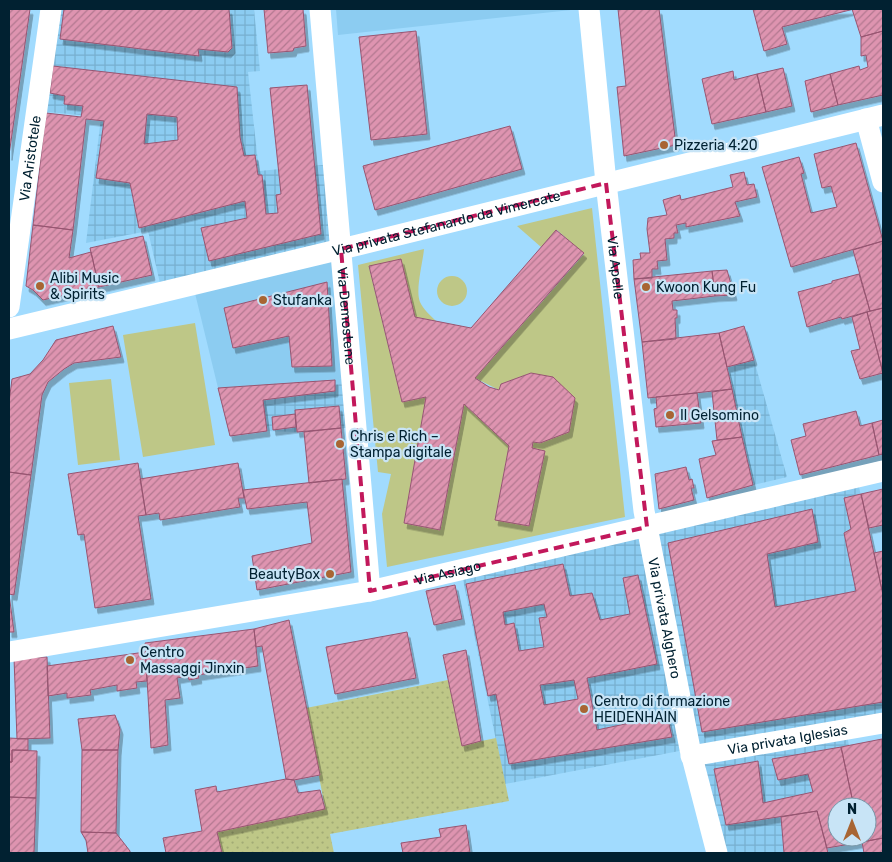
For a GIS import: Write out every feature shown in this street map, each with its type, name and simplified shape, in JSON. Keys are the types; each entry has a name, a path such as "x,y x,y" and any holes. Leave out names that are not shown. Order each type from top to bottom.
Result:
{"street":[{"name":"Via Aristotele","path":"9,307 51,9"},
{"name":"Via Demostene","path":"320,9 370,591"},
{"name":"Via Apelle","path":"589,9 606,183 647,527"},
{"name":"Via privata Stefanardo da Vimercate","path":"9,329 875,117"},
{"path":"875,117 883,182"},
{"name":"Via Asiago","path":"9,652 370,591 883,471"},
{"name":"Via privata Alghero","path":"647,527 691,756 717,853"},
{"name":"Via privata Iglesias","path":"691,756 883,723"}],"highlighted area":[{"path":"606,183 647,527 370,591 341,249"}],"shaded area":[{"path":"51,9 254,9 260,71 248,72 259,171 334,164 341,249 162,292 148,231 86,243 101,117 37,111"},
{"path":"336,9 571,9 571,10 338,35"},
{"path":"341,249 352,378 218,388 193,285"},
{"path":"754,360 787,477 753,485 727,367"},
{"path":"352,378 356,427 297,432 267,431 230,436 218,388"},
{"path":"857,478 883,595 883,723 846,729 858,797 827,797 827,836 785,842 786,853 717,853 690,749 505,784 461,570"}],"green space":[{"path":"592,208 625,517 387,567 382,514 391,474 378,472 358,265 424,249 419,297 423,307 436,321 415,317 369,267 402,402 426,397 404,523 440,530 464,404 509,446 495,519 529,526 545,451 532,448 533,442 540,443 568,432 575,398 531,373 501,384 499,390 475,378 584,254 557,230 541,247 517,226"},
{"path":"452,276 458,277 466,285 466,297 458,305 452,306 446,305 438,297 437,291 438,285 446,277"},
{"path":"195,323 215,445 143,457 123,335"},
{"path":"111,379 120,460 78,465 69,383"},
{"path":"448,680 462,745 496,738 509,801 330,834 334,853 222,853 217,832 325,808 306,708"}],"building":[{"path":"9,9 30,9 9,155"},
{"path":"64,9 229,9 232,48 228,52 198,49 199,56 60,39"},
{"path":"264,9 303,9 306,46 294,48 293,51 268,53"},
{"path":"618,9 659,9 676,145 624,156 617,87 626,86"},
{"path":"753,9 854,9 782,27 787,44 764,51"},
{"path":"852,9 883,9 883,31 861,37"},
{"path":"416,31 427,134 371,140 359,37"},
{"path":"883,31 883,95 838,105 830,74 859,66 860,70 868,67 866,55 861,56 861,37"},
{"path":"53,66 237,87 240,137 244,156 255,155 258,175 262,175 266,214 278,213 276,195 281,194 270,88 307,85 321,234 209,261 201,228 247,218 245,201 139,228 130,183 96,178 104,121 86,119 73,230 33,225 46,113 81,117 83,106 64,104 65,96 50,93","holes":["147,114 177,117 178,140 144,144"]},
{"path":"783,68 792,106 766,112 757,74"},
{"path":"733,71 734,80 757,74 766,112 712,124 702,79"},
{"path":"830,74 838,105 811,112 805,81"},
{"path":"510,126 522,169 375,210 363,166"},
{"path":"856,143 883,241 791,267 762,167 799,157 804,173 801,174 811,213 837,207 831,186 822,188 814,154"},
{"path":"744,172 747,185 754,184 757,197 735,202 740,216 686,227 686,223 676,225 678,233 674,233 674,238 665,239 667,260 657,261 658,269 652,269 652,278 634,279 633,260 641,259 640,253 650,253 647,229 648,218 667,215 663,200 680,195 681,200 733,187 730,175"},
{"path":"33,225 73,230 69,258 91,252 99,287 43,300 26,286"},
{"path":"556,230 584,253 475,378 489,387 499,390 501,384 531,373 553,377 575,398 569,432 540,443 533,442 532,448 545,451 529,526 495,520 509,446 464,404 440,530 404,523 426,397 402,402 369,266 401,259 415,317 471,328"},
{"path":"143,236 152,275 99,287 90,248"},
{"path":"883,241 883,308 870,311 853,250"},
{"path":"727,270 734,295 715,296 712,271"},
{"path":"712,271 715,296 672,301 673,310 677,310 677,318 675,318 676,339 642,342 634,279"},
{"path":"859,274 870,311 807,327 798,292"},
{"path":"327,282 332,366 292,367 289,336 233,348 224,308"},
{"path":"883,308 883,373 867,312"},
{"path":"867,312 883,373 860,379 851,351 860,349 852,317"},
{"path":"113,326 121,357 74,363 48,382 42,395 31,475 9,472 9,402 12,379 30,374 43,360 56,340"},
{"path":"744,326 754,360 727,367 719,333"},
{"path":"719,333 732,389 648,398 642,342"},
{"path":"335,380 335,391 263,400 267,431 230,436 218,388"},
{"path":"732,389 742,437 717,440 712,392"},
{"path":"697,393 701,423 656,427 654,409 657,408 656,397"},
{"path":"339,406 341,428 297,432 295,410"},
{"path":"856,411 860,426 872,423 879,455 800,475 791,440 806,436 803,424"},
{"path":"295,414 296,427 273,430 272,417"},
{"path":"883,420 883,454 879,455 872,423"},
{"path":"341,428 346,479 309,483 304,432"},
{"path":"742,437 753,485 707,498 699,459 716,455 712,441"},
{"path":"138,463 146,515 138,516 151,599 95,608 84,534 78,535 68,474"},
{"path":"238,463 244,498 238,498 240,507 160,520 159,513 146,515 140,479"},
{"path":"686,467 689,480 692,479 694,488 691,488 694,500 659,509 655,474"},
{"path":"9,472 31,475 14,595 9,594"},
{"path":"342,479 351,572 257,590 252,556 312,543 307,502 247,509 243,490"},
{"path":"883,489 883,525 869,528 861,494"},
{"path":"861,494 883,595 883,702 702,732 668,543 812,509 818,542 767,554 775,607 856,591 844,533 851,529 844,498"},
{"path":"883,551 883,589 882,590 874,553"},
{"path":"563,564 570,596 592,593 600,620 630,614 623,578 638,575 657,664 587,678 597,730 667,715 672,737 509,764 496,694 488,696 466,584","holes":["544,604 547,617 539,618 544,647 519,651 514,623 505,625 503,612","574,680 578,699 544,705 540,685"]},
{"path":"455,585 462,619 434,625 426,591"},
{"path":"9,594 14,632 9,632"},
{"path":"289,620 320,775 294,780 286,779 262,646 256,647 254,629"},
{"path":"254,629 258,666 198,675 199,678 189,680 188,676 177,678 180,698 165,700 168,745 151,748 145,643"},
{"path":"407,632 416,678 335,694 326,647"},
{"path":"466,650 481,741 462,746 443,655"},
{"path":"145,652 147,681 136,682 137,688 117,691 117,685 90,690 91,695 67,698 67,693 48,696 47,666"},
{"path":"47,657 50,738 17,739 14,658"},
{"path":"115,715 120,729 118,750 82,750 78,719"},
{"path":"9,738 28,739 28,750 12,750 12,762 9,762"},
{"path":"882,739 883,838 877,839 877,797 852,797 841,747"},
{"path":"841,747 852,797 827,797 827,847 833,847 827,848 817,811 726,825 714,769 758,761 763,803 813,792 808,774 778,780 772,759"},
{"path":"12,750 37,751 36,798 9,797 9,762 12,762"},
{"path":"82,750 118,750 116,833 81,832"},
{"path":"286,779 294,780 298,793 320,790 325,809 217,832 222,853 166,853 163,838 202,831 195,790 216,786 217,792"},
{"path":"9,797 36,798 34,853 9,853"},
{"path":"817,811 828,853 784,853 781,817"},
{"path":"466,825 470,853 403,853 401,843 441,837 439,829"},
{"path":"81,832 116,833 130,853 88,853 86,840"},
{"path":"883,838 883,853 864,853 863,847 877,847 877,839"}],"place":[{"name":"Pizzeria 4:20","path":"664,145"},
{"name":"Alibi Music & Spirits","path":"40,286"},
{"name":"Kwoon Kung Fu","path":"646,287"},
{"name":"Stufanka","path":"263,300"},
{"name":"Il Gelsomino","path":"670,415"},
{"name":"Chris e Rich – Stampa digitale","path":"340,444"},
{"name":"BeautyBox","path":"330,574"},
{"name":"Centro Massaggi Jinxin","path":"130,660"},
{"name":"Centro di formazione HEIDENHAIN","path":"584,709"}]}
